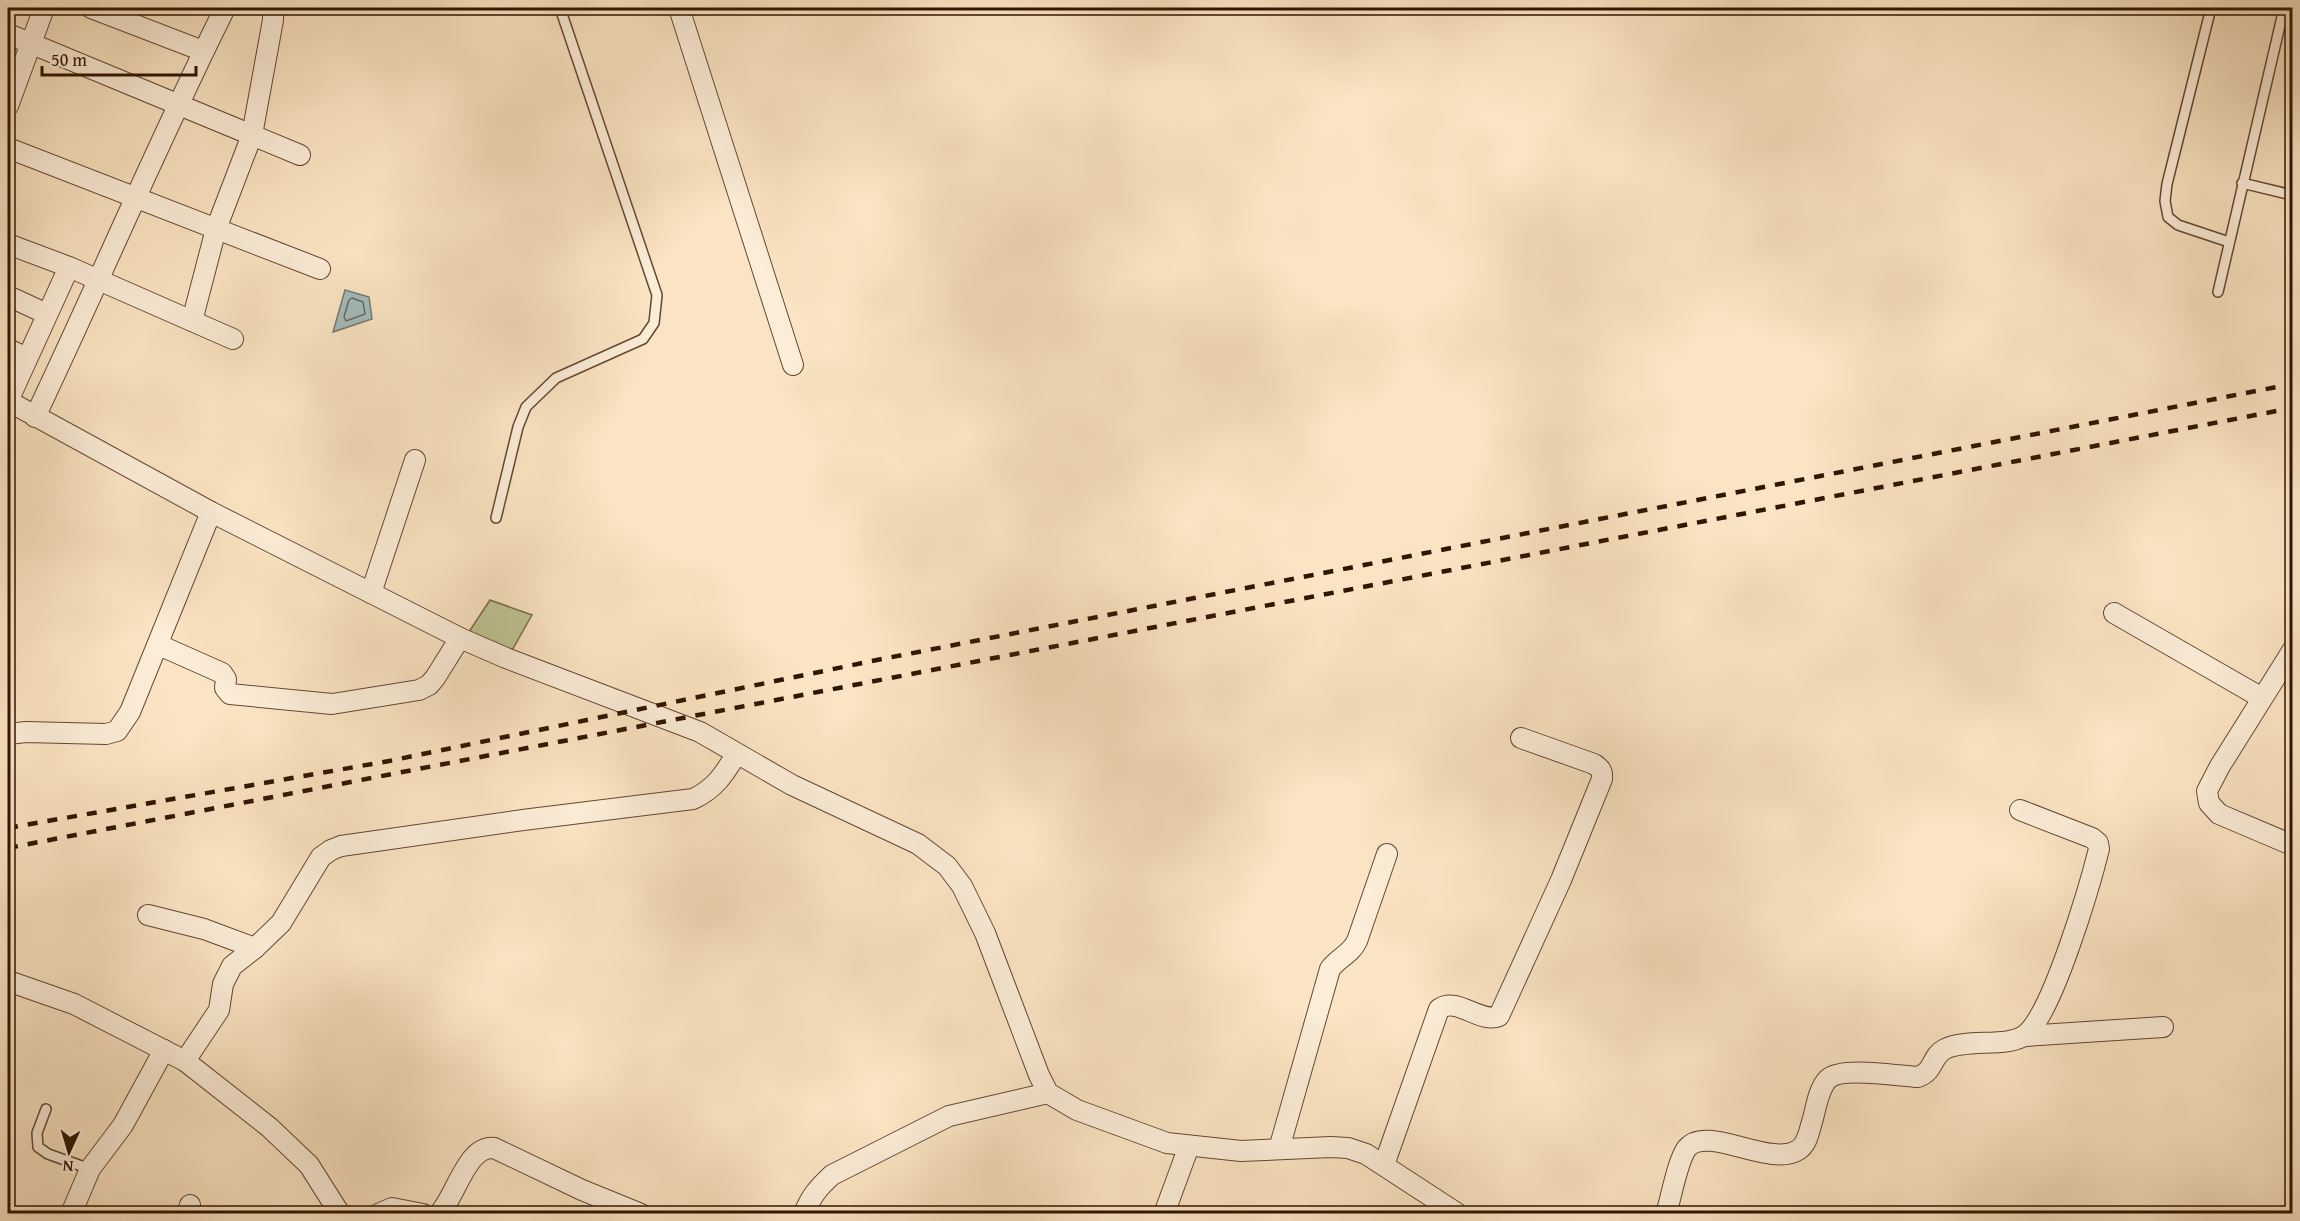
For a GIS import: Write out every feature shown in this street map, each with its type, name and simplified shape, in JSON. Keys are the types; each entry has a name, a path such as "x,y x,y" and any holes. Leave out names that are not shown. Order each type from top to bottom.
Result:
{"street":[{"path":"8,106 44,8"},
{"path":"91,8 196,48"},
{"path":"192,321 216,229 252,135 273,20 273,8"},
{"path":"679,8 793,365"},
{"path":"35,417 100,280 177,104 196,48 220,10"},
{"path":"8,34 300,155"},
{"path":"8,148 320,269"},
{"path":"8,244 100,280 233,339"},
{"path":"69,267 8,401 211,512 460,638 517,663 700,732 792,785 918,844 946,866 962,886 984,933 1048,1093 1077,1110 1167,1143 1240,1151 1347,1148 1366,1154 1458,1214"},
{"path":"8,296 47,315"},
{"path":"8,349 27,358"},
{"path":"371,593 415,460"},
{"path":"8,734 26,732 106,734 117,731 130,712 159,645 211,512"},
{"path":"2114,613 2262,698"},
{"path":"159,645 225,675 225,688 230,694 332,704 419,690 429,685 460,638"},
{"path":"2292,651 2207,791 2208,803 2219,814 2292,846 2292,861"},
{"path":"1383,1165 1436,1014 1444,1006 1451,1006 1494,1018 1499,1016 1561,880 1602,779 1600,768 1594,764 1521,738"},
{"path":"185,1061 219,1010 226,974 281,923 321,857 331,850 340,846 523,820 693,799 706,793 716,784 736,754"},
{"path":"2020,810 2092,838 2098,843 2083,909 2054,984 2032,1028 2025,1036"},
{"path":"1279,1149 1329,969 1353,948 1388,854"},
{"path":"148,915 204,929 255,948"},
{"path":"8,981 74,1004 185,1061 269,1127 309,1165 340,1214"},
{"path":"1666,1214 1682,1157 1688,1147 1697,1142 1711,1141 1773,1155 1790,1154 1800,1149 1808,1137 1823,1086 1829,1078 1837,1074 1851,1072 1918,1077 1926,1075 1936,1056 1943,1049 1954,1046 2013,1040 2025,1036 2163,1027"},
{"path":"76,1212 90,1169 123,1125 164,1050"},
{"path":"804,1214 810,1199 832,1175 930,1124 965,1111 1048,1093"},
{"path":"1164,1214 1189,1146"},
{"path":"439,1214 446,1206 470,1162 478,1151 486,1147 494,1148 582,1190 641,1214"},
{"path":"378,1214 392,1208 423,1214"}],"lane":[{"path":"496,518 518,427 526,407 556,378 643,339 654,323 657,295 560,8"},
{"path":"2211,8 2167,184 2165,201 2168,217 2178,225 2229,242"},
{"path":"2218,292 2284,8"},
{"path":"2242,183 2292,195"},
{"path":"46,1109 37,1133 38,1147 48,1154 90,1169"}],"green space":[{"path":"490,600 532,615 511,652 467,635"}],"water":[{"path":"345,290 369,297 372,319 333,332"}],"railway":[{"path":"8,828 389,761 877,660 2292,384"},
{"path":"8,848 2292,408"}]}
